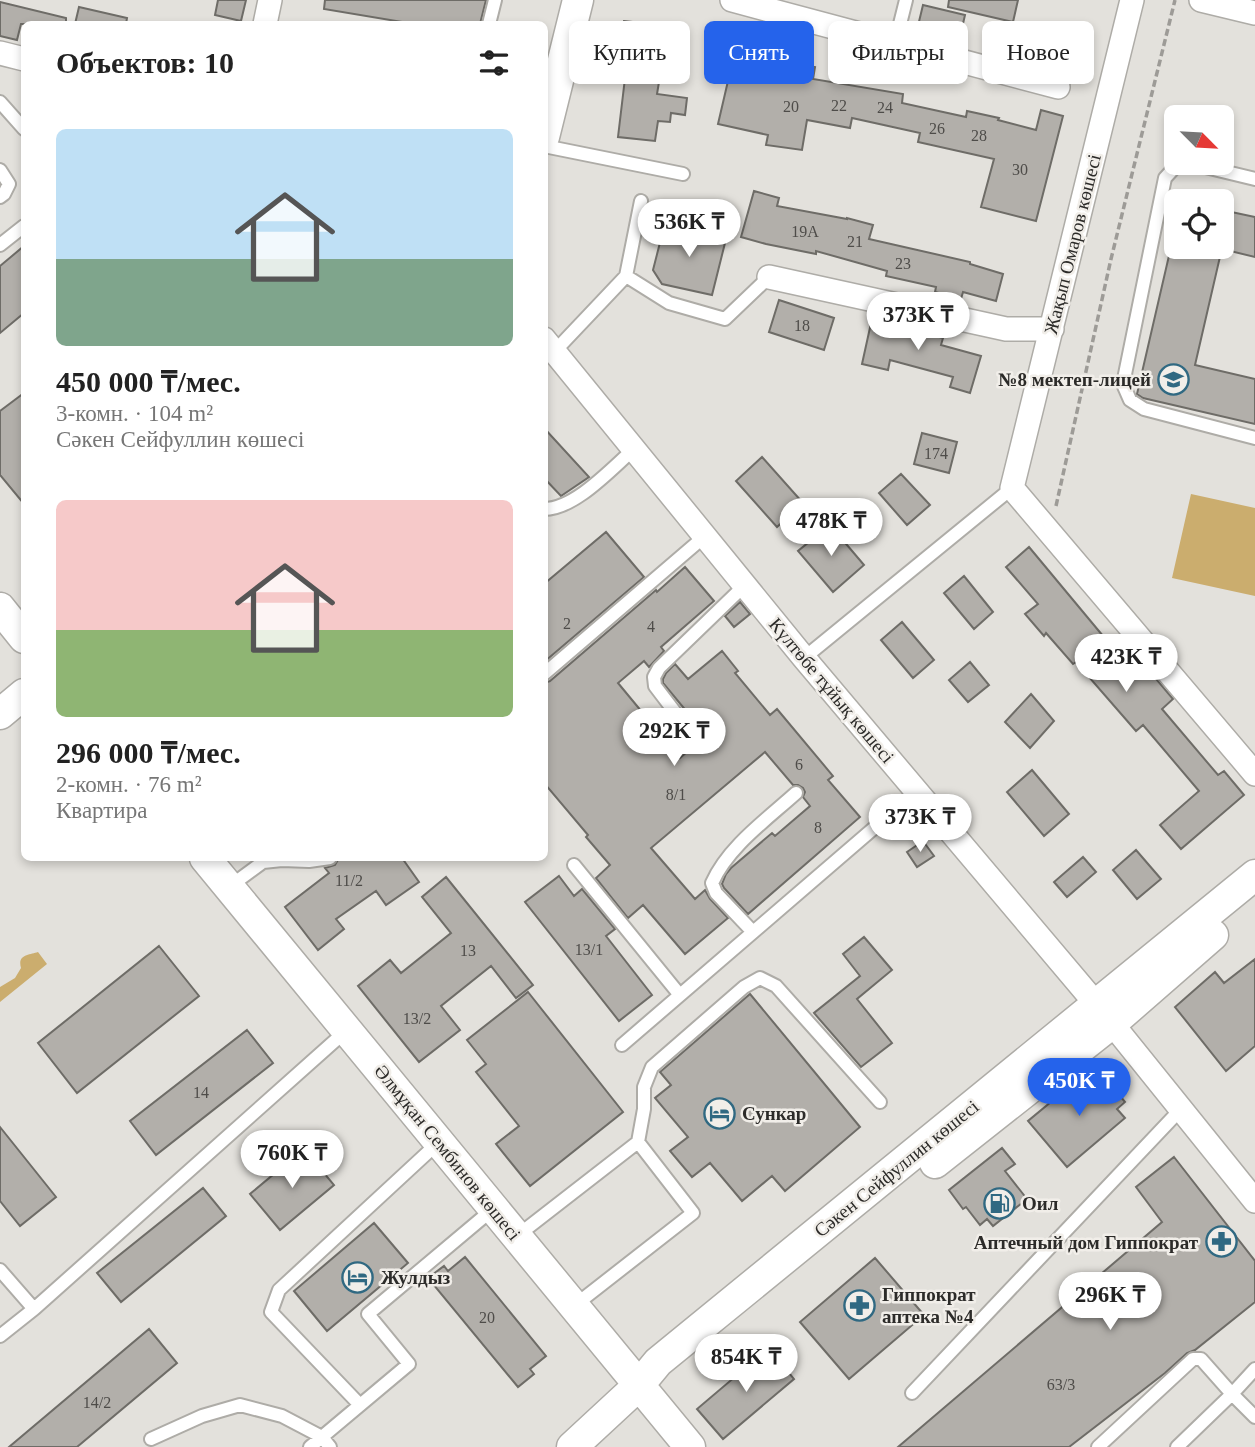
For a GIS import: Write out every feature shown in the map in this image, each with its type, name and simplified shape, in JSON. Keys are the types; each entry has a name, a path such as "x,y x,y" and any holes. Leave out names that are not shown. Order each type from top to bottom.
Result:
{"street":[{"path":"266,21 270,0"},
{"path":"548,121 578,0"},
{"path":"732,0 828,26"},
{"name":"Жақып Омаров көшесі","path":"1012,488 1132,0"},
{"path":"1200,0 1255,13"},
{"path":"0,53 21,58"},
{"path":"968,63 1058,87"},
{"path":"769,277 1006,329 1052,329"},
{"name":"Күлтөбе тұйық көшесі","path":"549,345 804,658 1104,1014 1255,1201"},
{"path":"1012,488 1255,774"},
{"path":"0,608 21,634"},
{"path":"0,714 21,696"},
{"name":"Әлмұқан Сембинов көшесі","path":"207,861 690,1447"},
{"name":"Сәкен Сейфуллин көшесі","path":"1104,1014 1255,875"},
{"name":"Сәкен Сейфуллин көшесі","path":"572,1447 639,1385 658,1362 1255,898"}],"lane":[{"path":"490,21 495,0"},
{"path":"901,21 906,0"},
{"path":"0,102 21,126"},
{"path":"548,147 683,174"},
{"path":"1255,179 1193,164 1176,166 1165,178 1123,384 1130,400 1144,408 1255,438"},
{"path":"0,170 9,184 0,197"},
{"path":"549,345 626,276 640,201"},
{"path":"0,245 21,228"},
{"path":"626,276 669,303 724,318 769,277"},
{"path":"548,509 554,509 581,495 634,449"},
{"path":"804,658 1012,488"},
{"path":"548,671 705,536"},
{"path":"690,733 655,686 654,677 673,652 745,585"},
{"path":"622,1045 917,791"},
{"path":"752,932 716,893 712,883 729,854 796,793"},
{"path":"229,887 263,862 272,861"},
{"path":"574,865 679,994"},
{"path":"517,1236 638,1142 645,1087 652,1067 744,987 760,978 776,986 880,1102"},
{"path":"0,1336 34,1309 347,1030"},
{"path":"912,1393 1181,1109"},
{"path":"360,1405 271,1312 279,1290 439,1142"},
{"path":"574,1306 693,1213 638,1142"},
{"path":"310,1447 326,1442 360,1405 409,1364 368,1314 494,1208"},
{"path":"0,1270 34,1309"},
{"path":"1098,1447 1193,1359 1201,1359 1255,1418"},
{"path":"1177,1447 1255,1369"},
{"path":"151,1439 202,1416 240,1405 282,1416 326,1442"}],"path":[{"path":"1050,533 1111,259 1175,0"}],"shaded area":[{"path":"1191,494 1255,508 1255,596 1172,578"},
{"path":"38,952 47,964 0,1002 0,987 15,978 23,958"}],"building":[{"path":"218,0 246,0 241,21 215,15"},
{"path":"325,0 486,0 481,21 396,21 324,9"},
{"path":"949,0 1018,0 1013,21 948,7"},
{"path":"0,2 66,18 66,21 21,21 17,40 0,36"},
{"path":"923,5 965,15 964,21 919,21"},
{"path":"79,7 127,18 126,21 76,21"},
{"path":"814,79 828,82 828,84 903,94 902,103 966,117 967,111 1036,130 1041,110 1063,116 1036,221 981,207 994,159 918,142 920,133 852,118 850,128 807,120 802,150 766,145 768,135 718,124 727,84 814,84"},
{"path":"624,84 659,84 657,94 687,98 685,115 671,113 670,122 658,121 655,141 618,137"},
{"path":"754,191 779,198 777,206 873,225 869,239 970,262 1003,274 996,301 963,292 961,299 935,292 936,287 886,276 887,271 816,251 816,254 741,237"},
{"path":"1234,213 1255,217 1255,257 1234,252"},
{"path":"665,223 726,239 712,295 662,284 653,270"},
{"path":"21,248 21,316 0,333 0,266"},
{"path":"1168,259 1219,259 1195,365 1255,379 1255,424 1143,398 1137,394"},
{"path":"779,300 834,318 824,350 769,332"},
{"path":"873,314 899,320 898,326 943,338 941,345 981,356 970,393 950,387 953,377 890,360 888,370 862,364"},
{"path":"21,395 21,500 0,475 0,411"},
{"path":"548,432 589,477 561,496 548,482"},
{"path":"922,433 957,442 949,473 914,464"},
{"path":"762,457 803,503 777,527 736,481"},
{"path":"901,474 930,505 907,525 879,493"},
{"path":"830,525 864,565 833,592 798,551"},
{"path":"606,532 644,577 548,659 548,581"},
{"path":"1029,547 1108,642 1114,637 1148,677 1152,674 1173,699 1162,709 1218,775 1224,771 1244,795 1181,849 1160,825 1199,791 1143,725 1136,731 1076,662 1073,664 1025,614 1038,604 1006,567"},
{"path":"685,567 714,601 661,647 664,651 649,667 644,661 618,683 680,758 706,735 663,683 663,679 675,664 688,679 722,651 738,671 735,673 770,715 777,709 833,776 828,780 860,817 748,914 724,888 722,884 726,874 772,833 775,836 810,806 803,797 803,788 793,785 765,752 651,848 695,899 705,890 728,918 685,954 643,905 628,918 596,878 610,865 548,788 548,682 656,590 657,592"},
{"path":"964,576 993,612 974,629 944,593"},
{"path":"740,602 750,614 734,627 725,616"},
{"path":"902,622 934,660 913,678 881,640"},
{"path":"970,662 989,685 968,702 949,680"},
{"path":"1031,694 1054,721 1030,748 1005,722"},
{"path":"1032,770 1069,814 1044,836 1007,792"},
{"path":"923,841 934,856 917,867 907,852"},
{"path":"1136,850 1161,879 1137,899 1113,870"},
{"path":"1083,857 1096,872 1067,897 1054,882"},
{"path":"337,861 404,861 419,882 386,905 376,891 336,919 344,929 318,950 285,907 329,873 325,868 335,865"},
{"path":"559,876 574,896 582,889 615,929 606,936 652,995 619,1021 525,902"},
{"path":"446,877 533,985 516,998 491,966 441,1006 460,1030 419,1062 358,986 390,960 401,973 451,933 422,897"},
{"path":"864,937 892,970 857,999 892,1043 861,1067 814,1013 860,976 843,954"},
{"path":"159,946 199,996 77,1093 38,1043"},
{"path":"1255,959 1255,1046 1226,1071 1175,1007 1215,972 1224,983"},
{"path":"528,992 623,1112 530,1186 496,1144 519,1126 476,1072 486,1064 467,1040"},
{"path":"750,994 860,1127 785,1191 772,1176 742,1201 710,1163 692,1177 670,1151 688,1137 655,1098 671,1085 660,1072"},
{"path":"247,1030 273,1063 156,1155 130,1121"},
{"path":"1086,1073 1098,1088 1107,1080 1125,1102 1117,1109 1125,1118 1067,1167 1028,1121"},
{"path":"0,1127 56,1197 20,1226 0,1201"},
{"path":"1002,1148 1015,1164 1005,1171 1027,1199 993,1226 987,1219 980,1225 966,1207 963,1209 949,1190"},
{"path":"304,1149 334,1185 280,1230 250,1194"},
{"path":"1174,1157 1255,1261 1255,1302 1069,1447 898,1447 1162,1222 1136,1187"},
{"path":"203,1188 226,1216 121,1302 97,1273"},
{"path":"374,1223 408,1263 327,1331 294,1291"},
{"path":"465,1257 546,1356 530,1369 534,1374 518,1387 428,1278 444,1266 448,1271"},
{"path":"875,1258 924,1315 849,1379 800,1322"},
{"path":"149,1329 177,1363 77,1447 9,1447"},
{"path":"769,1348 794,1379 723,1439 697,1409"}],"place":[{"name":"№8 мектеп-лицей","path":"1174,379"},
{"name":"Сункар","path":"719,1113"},
{"name":"Оил","path":"999,1203"},
{"name":"Аптечный дом Гиппократ","path":"1221,1242"},
{"name":"Жулдыз","path":"358,1277"},
{"name":"Гиппократ аптека №4","path":"859,1305"}]}
